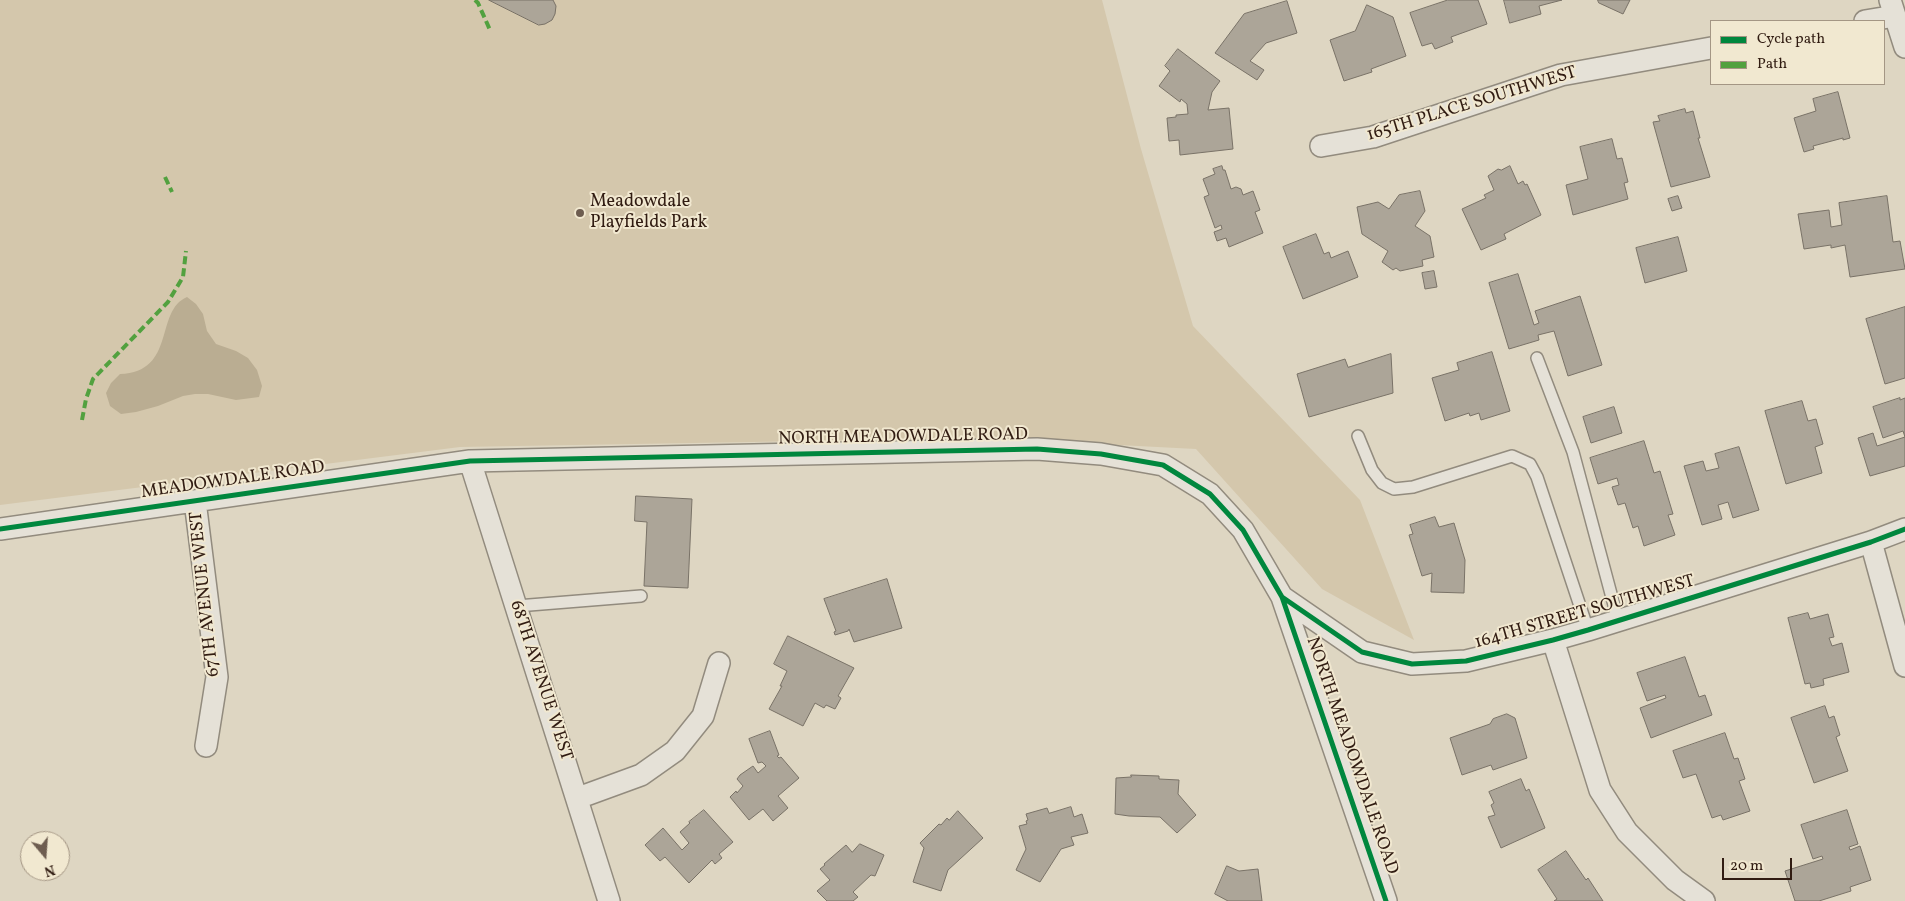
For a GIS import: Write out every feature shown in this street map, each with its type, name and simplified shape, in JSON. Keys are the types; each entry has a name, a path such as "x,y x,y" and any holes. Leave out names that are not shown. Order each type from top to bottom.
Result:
{"street":[{"path":"1867,20 1893,8 1905,46"},
{"name":"165TH PLACE SOUTHWEST","path":"1321,146 1373,137 1561,75 1710,48"},
{"name":"NORTH MEADOWDALE ROAD","path":"470,461 1037,449 1101,454 1163,465 1210,494 1243,530 1282,597 1386,901"},
{"name":"MEADOWDALE ROAD","path":"0,529 470,461"},
{"name":"68TH AVENUE WEST","path":"470,461 609,901"},
{"name":"67TH AVENUE WEST","path":"195,501 217,677 206,746"},
{"name":"164TH STREET SOUTHWEST","path":"1282,597 1362,652 1412,664 1466,662 1588,630 1871,542 1905,529"},
{"path":"1871,542 1905,666"},
{"path":"1553,640 1600,790 1627,832 1675,880 1704,901"},
{"path":"578,798 641,775 675,751 703,716 720,663"}],"lane":[{"path":"1537,358 1572,452 1618,620"},
{"path":"1358,436 1372,470 1382,483 1394,489 1413,487 1512,456 1530,464 1537,477 1588,630"},
{"path":"516,606 641,596"}],"shaded area":[{"name":"Meadowdale Playfields Park","path":"0,0 1102,0 1141,149 1193,326 1360,500 1414,640 1322,589 1196,449 983,438 460,447 0,505"},
{"path":"187,297 196,304 203,314 207,331 216,344 236,351 248,358 257,370 262,386 259,397 236,400 208,394 195,394 183,396 136,412 121,414 110,406 106,393 111,383 120,374 138,371 150,363 158,352 171,315 177,304"}],"building":[{"path":"489,0 553,0 556,6 555,14 552,20 539,25"},
{"path":"1448,0 1478,0 1487,24 1451,37 1453,42 1435,49 1432,43 1422,46 1410,13"},
{"path":"1504,0 1562,0 1539,6 1541,14 1510,23"},
{"path":"1598,0 1630,0 1623,14 1599,3"},
{"path":"1287,1 1297,33 1266,43 1250,61 1264,70 1257,80 1215,53 1244,14"},
{"path":"1367,5 1393,17 1406,56 1371,69 1372,72 1344,81 1330,40 1355,31"},
{"path":"1178,49 1220,81 1212,92 1208,110 1229,108 1233,149 1180,155 1179,140 1169,141 1167,118 1188,114 1187,104 1181,99 1180,102 1159,86 1170,71 1165,66"},
{"path":"1838,92 1850,138 1813,146 1814,149 1804,152 1794,118 1816,111 1813,99"},
{"path":"1685,109 1686,113 1693,111 1700,138 1698,138 1710,177 1671,187 1653,122 1660,121 1658,116"},
{"path":"1612,139 1617,159 1622,158 1628,182 1624,183 1628,199 1573,215 1566,185 1588,179 1580,147"},
{"path":"1222,166 1231,189 1236,187 1241,189 1243,195 1253,191 1260,210 1255,212 1263,233 1229,247 1226,238 1217,241 1214,232 1222,229 1221,225 1215,228 1204,197 1209,195 1203,179 1215,174 1213,169"},
{"path":"1510,166 1518,184 1523,181 1525,185 1527,184 1541,215 1504,234 1506,239 1481,250 1462,209 1486,198 1484,195 1494,190 1488,176 1498,169 1501,170"},
{"path":"1420,191 1425,211 1415,226 1430,236 1434,257 1422,260 1423,266 1400,271 1396,268 1393,270 1382,262 1388,251 1362,234 1357,207 1378,202 1389,209 1399,195"},
{"path":"1678,196 1682,208 1672,211 1668,199"},
{"path":"1887,196 1893,242 1900,241 1905,269 1850,277 1845,245 1831,248 1831,245 1804,249 1798,214 1829,210 1831,227 1842,225 1839,203"},
{"path":"1316,234 1324,254 1329,252 1331,258 1348,251 1358,277 1303,299 1283,247"},
{"path":"1678,237 1687,271 1645,283 1636,248"},
{"path":"1434,271 1437,287 1425,289 1422,273"},
{"path":"1518,274 1534,325 1539,323 1535,311 1580,296 1602,365 1568,376 1554,331 1538,335 1539,340 1509,349 1489,283"},
{"path":"1905,307 1905,378 1885,384 1866,319"},
{"path":"1492,352 1510,411 1481,420 1479,413 1470,416 1469,413 1445,421 1432,378 1459,370 1457,363"},
{"path":"1391,354 1393,393 1309,417 1297,374 1345,359 1348,367"},
{"path":"1900,398 1900,400 1905,398 1905,437 1903,431 1883,438 1873,407"},
{"path":"1802,401 1808,421 1816,419 1823,444 1815,447 1822,473 1786,484 1765,411"},
{"path":"1614,407 1622,433 1591,443 1583,417"},
{"path":"1873,433 1877,446 1905,437 1905,466 1870,476 1858,438"},
{"path":"1644,441 1654,473 1660,471 1673,514 1668,515 1675,535 1644,546 1638,526 1633,528 1625,503 1618,505 1612,487 1619,485 1617,478 1598,484 1590,458"},
{"path":"1739,447 1759,510 1733,518 1728,502 1718,505 1722,519 1702,525 1684,466 1703,461 1706,471 1719,468 1715,454"},
{"path":"636,496 692,499 688,588 644,586 647,522 635,521"},
{"path":"1435,517 1439,527 1454,523 1465,560 1464,593 1431,592 1432,573 1422,576 1409,535 1413,534 1410,525"},
{"path":"887,579 902,628 854,642 849,629 835,635 834,632 836,631 824,599"},
{"path":"1808,613 1810,619 1828,614 1834,637 1829,638 1832,646 1842,643 1849,672 1823,679 1824,685 1811,688 1810,683 1805,684 1788,618"},
{"path":"788,636 854,668 838,696 841,698 835,709 826,705 824,708 815,703 803,726 769,709 782,686 780,686 787,671 774,664"},
{"path":"1685,657 1699,697 1705,695 1712,715 1651,738 1640,708 1666,698 1665,695 1647,701 1637,673"},
{"path":"1825,706 1829,718 1834,716 1840,735 1836,737 1848,771 1814,783 1791,718"},
{"path":"1507,714 1515,718 1527,758 1493,770 1491,765 1462,775 1450,738 1490,724 1493,719"},
{"path":"770,731 779,755 777,756 781,757 799,778 778,796 788,808 773,821 763,809 749,820 730,797 743,786 737,779 740,775 753,766 758,773 766,766 762,762 758,763 749,739"},
{"path":"1725,733 1734,759 1738,758 1745,779 1739,781 1750,811 1723,820 1721,815 1712,818 1696,774 1683,778 1673,751"},
{"path":"1131,775 1159,776 1159,779 1179,780 1178,794 1196,815 1177,833 1160,817 1115,814 1116,778 1131,777"},
{"path":"1521,779 1526,791 1529,789 1545,828 1501,848 1488,817 1495,815 1491,805 1494,803 1489,792"},
{"path":"1071,807 1074,817 1082,814 1088,833 1071,837 1074,845 1061,849 1040,882 1016,870 1026,849 1019,826 1027,824 1026,814 1047,808 1049,813"},
{"path":"704,810 733,842 719,854 722,858 715,864 712,860 689,883 665,857 660,861 645,845 663,828 682,850 689,843 680,832"},
{"path":"1847,810 1858,844 1849,847 1850,850 1860,846 1871,880 1850,887 1851,891 1819,901 1795,901 1785,871 1823,859 1822,856 1813,859 1801,825"},
{"path":"958,811 983,838 948,870 941,891 913,882 924,848 920,843 939,824 941,825 947,818 949,820"},
{"path":"860,844 884,855 875,876 871,875 853,892 858,897 853,901 827,901 817,891 830,880 820,869 846,845 852,852"},
{"path":"1566,851 1586,880 1588,878 1603,901 1554,901 1557,899 1538,870"},
{"path":"1227,866 1239,871 1258,869 1262,901 1228,901 1215,894"}],"marked path":[{"path":"475,0 490,30"},
{"path":"165,177 172,192"},
{"path":"82,420 86,399 93,379 168,302 183,277 186,251"}],"cycle path":[{"path":"0,529 470,461 1037,449 1101,454 1163,465 1210,494 1243,530 1282,597 1386,901"},
{"path":"1282,597 1362,652 1412,664 1466,661 1588,630 1871,542 1905,529"}],"place":[{"name":"Meadowdale Playfields Park","path":"580,213"}]}
